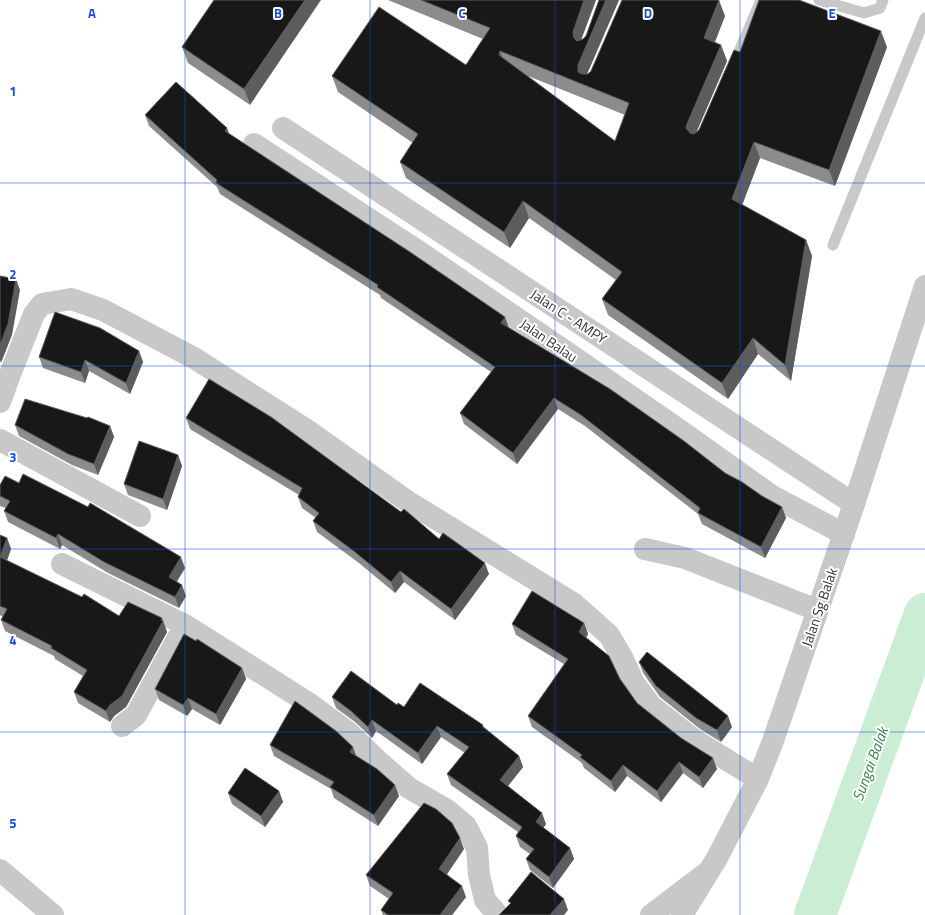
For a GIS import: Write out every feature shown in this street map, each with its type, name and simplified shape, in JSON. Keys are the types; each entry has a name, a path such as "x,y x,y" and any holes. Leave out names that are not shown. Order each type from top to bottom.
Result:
{"street":[{"name":"Jalan C - AMPY","path":"283,128 854,504"},
{"name":"Jalan Balau","path":"254,144 421,253 681,431 772,496 844,534"},
{"name":"Jalan Sg Balak","path":"682,915 710,870 758,779 773,741 844,534 925,286"},
{"path":"2,394 34,314 42,304 71,299 103,310 194,358 307,430 407,501 573,603 609,635 622,657 634,683 651,706 693,739 758,779"},
{"path":"0,440 140,516"},
{"path":"645,549 685,558 817,610"},
{"path":"62,564 185,625 310,704 348,732 409,788 447,810 466,826 477,848 479,875 485,900 498,915"},
{"path":"122,726 136,715 185,625"},
{"path":"0,870 53,915"},
{"path":"651,915 710,870"}],"lane":[{"path":"727,78 761,0"},
{"path":"819,0 864,13 880,8 883,0"},
{"path":"833,245 925,18"}],"building":[{"path":"214,0 305,0 244,89 182,47"},
{"path":"421,0 584,0 573,32 574,38 577,41 586,36 599,0 606,0 578,65 578,72 588,74 591,71 622,0 719,0 704,38 721,45 687,124 686,128 690,133 694,134 699,130 734,50 740,52 759,0 799,0 881,31 829,170 754,142 732,199 806,240 785,365 753,338 722,383 602,299 622,272 523,201 504,232 400,162 418,134 332,76 379,7 466,65 490,28","holes":["500,51 629,103 615,141 499,55"]},
{"path":"176,82 227,128 225,131 410,252 505,317 501,323 610,389 684,441 725,473 782,507 761,547 698,513 700,508 581,415 554,398 513,453 460,413 495,367 377,287 378,285 216,183 217,180 145,115"},
{"path":"0,276 16,279 8,324 0,345"},
{"path":"55,312 100,328 139,351 126,383 85,360 81,372 39,357"},
{"path":"209,379 271,417 401,512 404,509 439,539 443,533 485,563 451,609 400,571 391,582 355,552 313,521 319,513 298,497 302,488 186,418"},
{"path":"25,399 87,418 88,417 110,426 94,464 68,454 15,425"},
{"path":"139,441 178,455 163,499 124,484"},
{"path":"23,474 88,507 90,503 181,557 169,577 182,585 175,597 104,562 58,534 56,538 4,511 10,501 0,496 0,485 5,476 19,483"},
{"path":"0,535 7,538 0,557"},
{"path":"0,557 82,597 84,594 119,616 128,602 162,618 161,620 163,621 122,696 110,705 106,711 74,692 87,670 51,648 52,646 1,620 7,609 0,606"},
{"path":"532,591 584,623 579,632 609,656 620,679 637,703 681,738 713,758 699,777 679,762 657,791 623,765 611,781 580,757 582,755 528,716 568,659 512,624"},
{"path":"184,634 196,641 197,639 242,668 216,714 188,698 183,705 155,689"},
{"path":"647,652 728,716 717,730 696,718 656,686 639,662"},
{"path":"351,671 397,705 398,703 404,707 420,683 483,725 482,726 519,756 500,780 542,813 536,822 570,848 549,877 526,859 534,849 516,836 522,827 447,774 469,747 437,726 418,753 372,720 368,727 351,711 332,697"},
{"path":"295,701 336,731 353,747 350,752 377,769 395,785 374,815 330,787 334,782 270,745"},
{"path":"245,768 279,791 261,816 228,793"},
{"path":"424,803 436,809 452,823 460,838 439,869 462,886 440,915 388,915 381,910 393,893 366,875"},
{"path":"531,872 564,899 550,915 499,915 511,903 508,901"}],"waterway":[{"name":"Sungai Balak","path":"815,915 925,614"}]}
